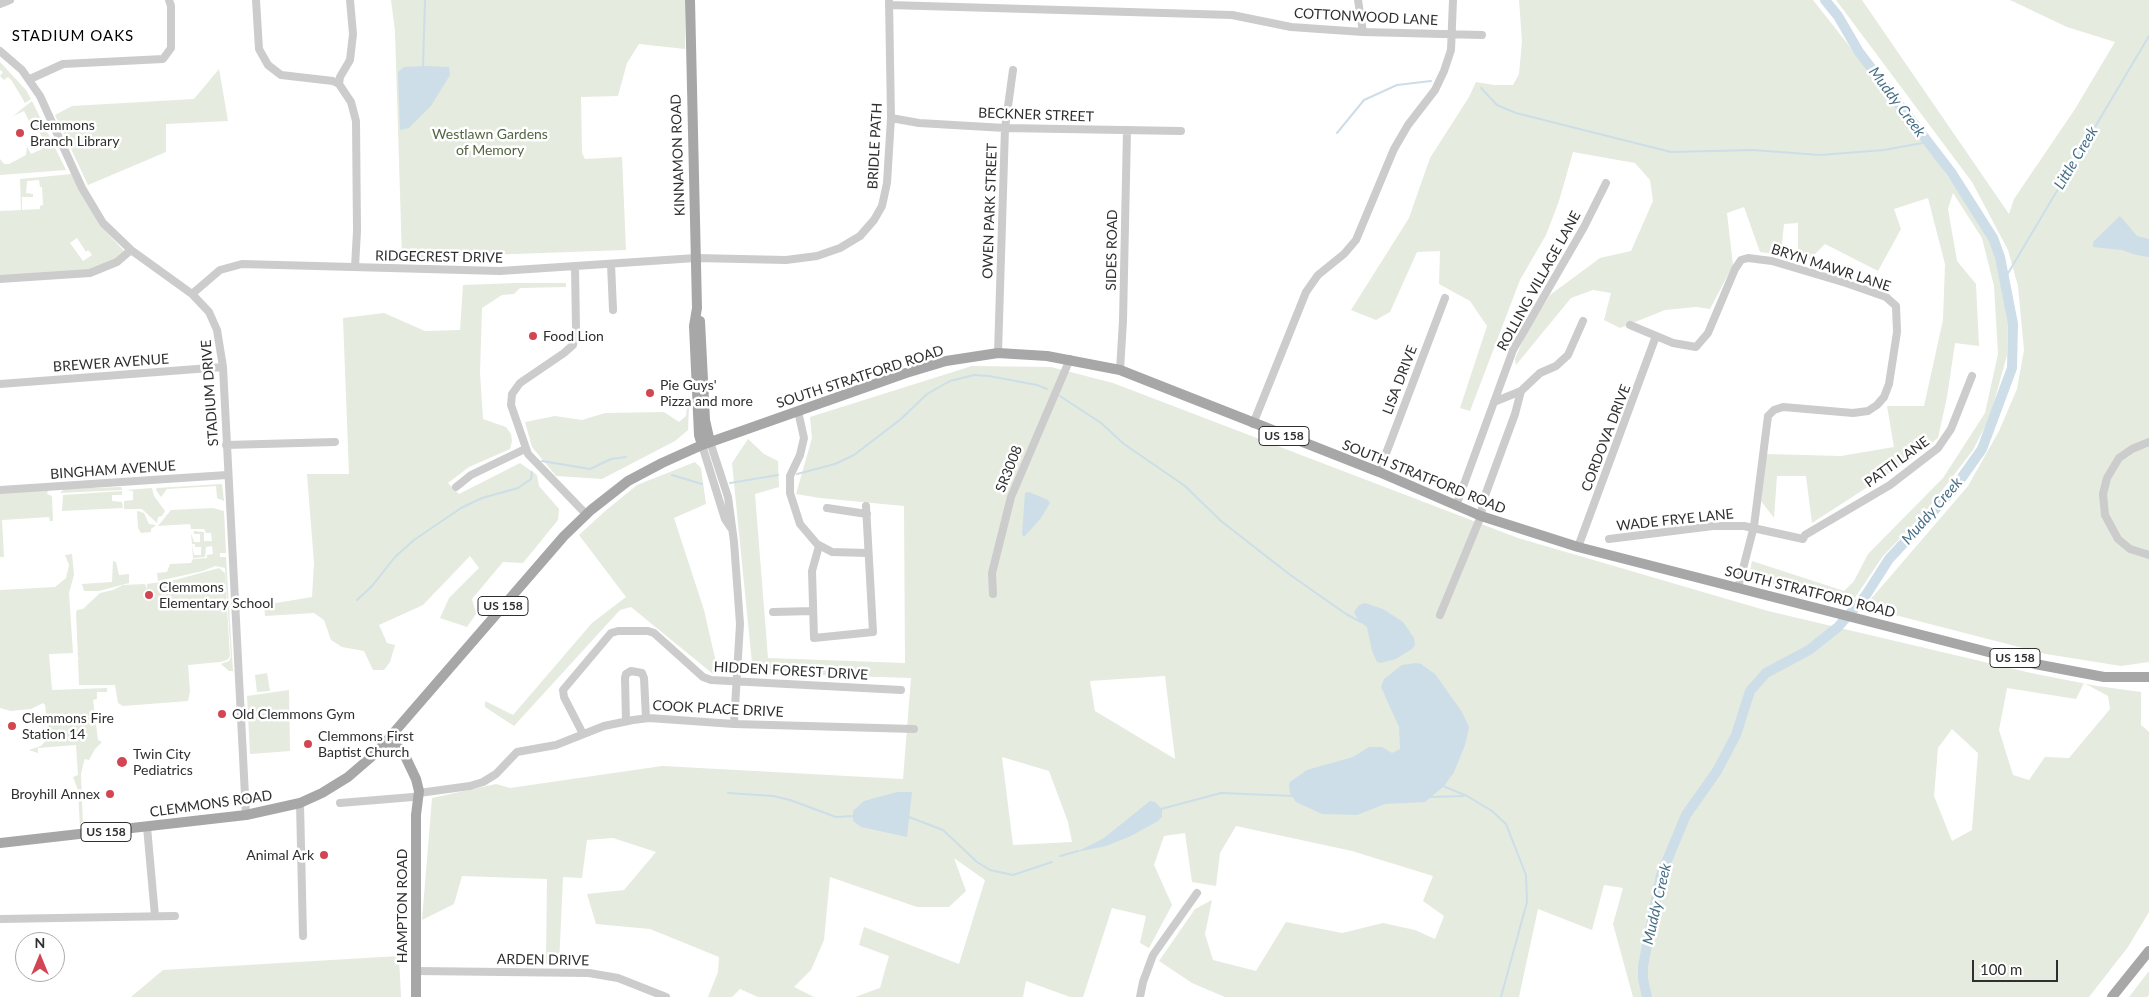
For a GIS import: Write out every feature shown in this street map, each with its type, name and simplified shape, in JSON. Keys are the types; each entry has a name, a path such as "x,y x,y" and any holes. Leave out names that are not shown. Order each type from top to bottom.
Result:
{"main road":[{"name":"KINNAMON ROAD","path":"690,0 697,308 694,326 695,362 699,435 706,444"},
{"name":"SOUTH STRATFORD ROAD","path":"706,444 946,361 998,354 1070,359 1120,370 1379,472 1481,516 1578,547 2082,674 2122,678 2149,677"},
{"name":"CLEMMONS ROAD","path":"0,843 246,815 300,803 328,790 348,777 386,742 547,555 586,514 637,476 706,444"},
{"name":"HAMPTON ROAD","path":"386,742 398,748 406,758 416,778 416,997"},
{"path":"2112,997 2149,951"}],"street":[{"path":"0,4 10,0"},
{"path":"30,79 63,64 163,59 171,48 171,6 168,0"},
{"path":"256,0 259,49 268,65 281,75 333,81 339,84 351,102 356,121 357,231 355,267"},
{"path":"339,84 340,77 350,60 353,34 350,0"},
{"path":"1358,0 1363,32"},
{"path":"1254,424 1306,292 1318,275 1344,254 1356,240 1397,142 1435,90 1444,71 1449,60 1453,0"},
{"name":"BRIDLE PATH","path":"696,258 804,258 830,253 849,244 868,228 882,206 889,170 891,118 889,2"},
{"name":"COTTONWOOD LANE","path":"889,2 1232,15 1291,27 1363,32 1482,35"},
{"name":"STADIUM DRIVE","path":"0,51 30,79 52,120 91,204 108,229 131,250 192,294 209,312 215,322 223,367 227,475 246,815"},
{"name":"OWEN PARK STREET","path":"998,354 1005,128 1013,70"},
{"name":"BECKNER STREET","path":"891,118 919,123 1005,128 1181,131"},
{"name":"SIDES ROAD","path":"1120,370 1123,321 1127,130"},
{"name":"ROLLING VILLAGE LANE","path":"1456,506 1513,350 1584,227 1606,183"},
{"path":"0,279 90,273 117,262 131,250"},
{"name":"RIDGECREST DRIVE","path":"192,294 210,277 234,265 476,272 696,258"},
{"name":"BRYN MAWR LANE","path":"1630,325 1656,336 1691,347 1700,344 1714,321 1735,269 1741,260 1748,258 1772,261 1838,280 1886,297 1896,306 1897,332 1888,384 1884,397 1877,405 1861,412 1784,407 1770,414 1763,447 1754,526 1738,588"},
{"path":"611,264 613,310"},
{"path":"575,266 576,329 573,345 520,383 511,398 512,410 525,449 540,469 586,514"},
{"name":"LISA DRIVE","path":"1379,472 1445,298"},
{"path":"1494,402 1521,390 1540,373 1556,366 1568,355 1583,321"},
{"name":"CORDOVA DRIVE","path":"1578,547 1656,336"},
{"name":"SR3008","path":"992,594 992,573 1011,497 1070,359"},
{"name":"BREWER AVENUE","path":"0,384 223,367"},
{"name":"PATTI LANE","path":"1803,539 1806,535 1890,485 1938,448 1951,429 1972,376"},
{"path":"1440,615 1481,516 1483,501 1515,414 1521,390"},
{"path":"798,411 804,438 800,455 790,476 792,503 800,524 819,546 839,553 868,553"},
{"path":"226,444 335,442"},
{"path":"2149,442 2132,449 2119,458 2107,478 2103,494 2105,515 2118,539 2130,549 2149,555"},
{"name":"KINNAMON ROAD","path":"706,444 728,497 732,528 740,624 734,724"},
{"name":"KINNAMON ROAD","path":"706,444 725,519 732,528"},
{"path":"456,487 471,475 525,449"},
{"name":"BINGHAM AVENUE","path":"0,490 227,475"},
{"path":"720,500 728,497"},
{"path":"819,546 812,571 814,638 873,632 866,506"},
{"path":"827,508 867,514"},
{"name":"WADE FRYE LANE","path":"1609,539 1713,526 1754,526 1803,539"},
{"path":"773,612 813,611"},
{"name":"HIDDEN FOREST DRIVE","path":"583,734 564,696 563,690 611,633 618,631 648,630 654,633 703,677 901,690"},
{"path":"626,721 625,678 626,674 631,671 642,673 644,678 646,718"},
{"name":"COOK PLACE DRIVE","path":"340,803 416,795 470,786 483,782 496,774 518,752 556,745 583,734 626,721 646,718 734,724 914,729"},
{"path":"300,803 303,936"},
{"path":"147,827 155,916"},
{"path":"1140,997 1143,982 1153,955 1197,893"},
{"path":"0,919 174,916"},
{"name":"ARDEN DRIVE","path":"416,971 589,972 624,980 666,997"}],"green space":[{"name":"Westlawn Gardens of Memory","path":"391,0 685,0 685,49 639,44 627,63 618,96 581,97 582,153 585,159 622,157 626,250 402,258 395,31"},
{"path":"1519,0 1813,0 1921,137 1993,244 2008,322 2007,355 1990,417 1973,450 1927,510 1883,556 1850,605 1749,577 1752,561 1844,591 1854,581 1868,554 1943,478 1985,413 1998,354 1994,286 1982,238 1953,193 1948,209 1957,261 1976,284 1979,346 1955,343 1947,397 1938,438 1911,459 1812,523 1806,476 1777,476 1774,518 1761,501 1766,454 1841,456 1894,447 1887,406 1924,406 1943,320 1945,264 1928,198 1894,209 1901,229 1878,271 1825,244 1809,260 1798,253 1798,223 1784,224 1781,255 1760,252 1744,207 1727,213 1733,265 1710,309 1696,307 1665,310 1620,328 1604,320 1611,293 1593,290 1571,298 1516,365 1515,359 1527,331 1550,295 1600,258 1631,251 1653,201 1650,180 1635,163 1573,152 1559,201 1546,235 1520,280 1470,411 1460,408 1487,326 1470,301 1439,284 1440,251 1417,252 1390,312 1376,320 1351,310 1409,218 1430,158 1469,97 1476,82 1494,85 1513,85 1519,74 1522,41"},
{"path":"1836,0 1862,0 2009,214 2014,199 2075,109 2115,42 2067,27 2010,0 2149,0 2149,662 2121,666 2046,654 1864,607 1968,486 1999,431 2017,389 2024,350 2018,286 2008,250 1972,182"},
{"path":"0,62 26,90 31,99 25,103 12,81 8,77 4,80 0,76 3,72 0,70"},
{"path":"219,69 228,121 166,124 166,152 88,185 55,115 72,106 194,99"},
{"path":"32,101 66,170 0,175 0,159 4,164 9,164 26,155 27,147 22,137 31,154 42,149 40,144 44,141 34,122 30,123 24,111 13,116"},
{"path":"72,174 99,224 125,252 120,257 92,270 0,276 0,211 21,210 20,179","holes":["39,180 40,187 42,187 43,205 40,206 40,209 22,210 22,197 33,197 33,194 26,193 27,181","77,238 86,252 88,250 92,255 83,261 70,243"]},
{"path":"566,283 566,287 520,288 514,294 502,295 482,308 480,373 483,419 506,427 511,434 512,441 510,449 469,467 448,483 459,494 520,463 537,475 539,486 559,509 558,520 523,563 503,562 472,599 476,614 467,627 440,618 449,598 479,568 470,556 423,605 379,625 387,643 395,645 390,662 384,670 373,670 364,651 342,647 331,640 324,620 314,613 265,616 264,605 312,597 314,563 307,474 349,474 343,318 384,313 425,331 460,330 463,285"},
{"path":"972,366 1051,367 1113,383 1518,538 1768,611 2031,673 2084,683 2076,699 2007,688 1999,730 2013,775 2029,780 2045,757 2069,758 2110,709 2108,696 2085,684 2141,692 2141,725 2149,732 2149,912 2128,947 2089,997 1633,997 1613,924 1623,888 1604,885 1592,930 1538,909 1519,997 1225,997 1192,983 1159,961 1195,909 1212,900 1205,934 1213,960 1256,971 1286,922 1342,933 1383,923 1415,930 1435,939 1444,916 1423,901 1433,876 1352,851 1236,826 1220,853 1216,886 1192,882 1185,833 1164,836 1154,865 1172,905 1149,948 1140,943 1146,916 1112,908 1083,997 1070,997 1026,981 1023,997 855,997 880,988 889,956 859,945 864,927 959,964 985,880 954,858 966,891 949,907 917,907 830,877 824,940 811,970 794,987 814,997 758,997 740,989 732,997 708,997 718,972 719,957 650,929 596,924 587,894 624,890 656,852 613,838 587,840 582,878 563,877 559,965 546,964 547,879 462,876 454,904 422,920 432,798 496,784 510,788 662,766 903,779 911,678 753,673 732,463 748,439 764,454 778,461 779,487 755,494 768,658 905,663 904,506 796,494 812,438 810,417","holes":["1165,676 1175,759 1095,711 1090,681","1952,729 1978,753 1972,830 1952,841 1934,796 1938,748","1002,757 1049,771 1068,822 1072,842 1013,845"]},
{"path":"689,406 688,430 675,441 602,479 556,476 532,447 525,422 555,416 582,420 605,413 664,412 679,422 686,416 687,407"},
{"path":"695,462 701,468 706,504 674,518 704,610 718,671 713,674 631,607 620,610 514,726 485,707 485,701 513,715 592,623 626,597 579,535 637,485"},
{"path":"222,484 224,501 217,498 216,486 167,489 161,497 156,490 157,488"},
{"path":"121,487 122,490 60,493 64,489"},
{"path":"152,488 154,496 165,511 162,516 158,517 157,523 142,509 124,509 124,501 133,500 133,491 126,490"},
{"path":"45,489 48,491 47,494 52,496 53,521 50,521 49,517 2,520 4,557 0,557 0,492"},
{"path":"122,491 122,495 112,495 112,501 122,502 123,508 62,511 63,495"},
{"path":"213,508 224,511 226,553 220,553 220,557 226,557 233,671 229,671 221,664 229,661 231,657 225,568 215,566 203,571 158,581 157,573 167,572 170,564 191,563 193,559 207,558 207,555 213,554 212,546 206,547 205,557 193,558 192,545 194,555 201,555 201,547 195,547 195,544 192,544 191,533 194,542 200,542 200,534 194,534 194,531 204,532 204,541 212,541 211,533 206,533 204,529 191,529 190,524 158,526 171,510"},
{"path":"137,511 144,513 149,524 156,525 151,529 151,532 141,533 138,528"},
{"path":"72,554 74,575 69,593 73,653 49,654 52,690 107,688 107,692 97,692 97,699 93,700 98,740 102,742 95,749 89,760 85,759 81,774 83,827 80,827 78,790 73,777 78,775 76,745 38,748 38,753 29,750 41,746 49,737 45,705 43,703 31,709 11,711 0,708 0,590 55,587 66,578 69,565 65,555"},
{"path":"113,561 116,562 119,575 129,574 129,583 99,591 84,591 82,584 112,582"},
{"path":"219,568 225,573 230,657 220,662 188,665 190,691 188,701 123,706 118,703 115,685 79,685 78,659 80,658 78,658 77,610 83,609 100,593 123,585 145,584 147,589 147,584 175,580"},
{"path":"267,673 270,691 257,692 255,675"},
{"path":"289,690 290,751 250,754 247,696"},
{"path":"399,956 401,997 131,997 163,970"},
{"path":"2149,971 2149,995 2147,997 2129,997"}],"shaded area":[{"path":"404,67 449,67 450,75 431,106 409,128 400,130 398,72"},
{"path":"2120,216 2137,236 2149,239 2149,257 2122,250 2093,247 2093,242"},
{"path":"1029,492 1048,500 1050,503 1041,518 1024,537 1022,534 1025,493"},
{"path":"1365,603 1383,609 1403,622 1414,638 1415,645 1412,649 1396,659 1381,663 1377,662 1372,651 1367,627 1359,621 1354,612 1359,605"},
{"path":"1421,664 1435,674 1462,712 1469,727 1465,745 1454,772 1444,786 1425,802 1385,804 1357,815 1322,814 1296,802 1290,793 1290,782 1307,770 1353,757 1369,747 1382,747 1392,753 1400,749 1399,727 1381,687 1384,679 1402,665"},
{"path":"897,792 912,792 907,837 861,827 853,821 853,811 864,801"},
{"path":"1150,801 1155,802 1162,809 1162,817 1158,821 1131,836 1106,846 1077,852 1104,838"}],"waterway":[{"path":"423,67 425,0"},
{"name":"Muddy Creek","path":"1647,997 1643,979 1643,966 1661,875 1686,815 1717,771 1736,735 1750,691 1766,673 1809,650 1838,627 1866,595 1889,559 1953,490 1982,449 2012,368 2013,324 2000,257 1993,238 1951,172 1859,52 1838,16 1825,0"},
{"name":"Little Creek","path":"2004,280 2149,36"},
{"path":"1337,133 1364,100 1397,85 1431,81"},
{"path":"1481,88 1497,105 1516,113 1671,152 1753,150 1820,155 1884,150 1928,142"},
{"path":"797,474 835,464 854,455 901,419 927,394 950,381 974,375 989,376 1037,385 1047,389"},
{"path":"1060,396 1101,423 1124,444 1185,486 1221,521 1289,574 1346,614 1361,622"},
{"path":"542,461 590,469 611,459 626,457"},
{"path":"357,600 372,586 395,557 414,540 461,508 482,498 518,488 531,479 532,472"},
{"path":"672,475 702,484"},
{"path":"730,483 778,475"},
{"path":"1443,786 1467,796 1492,811 1506,824 1526,875 1527,902 1501,997"},
{"path":"728,793 773,796 790,800 836,817 854,816"},
{"path":"1161,809 1221,793 1294,796"},
{"path":"1431,797 1463,796"},
{"path":"909,817 943,830 977,862 990,870 1013,875 1052,862"},
{"path":"1060,856 1078,851"}],"place":[{"name":"Clemmons Branch Library","path":"20,133"},
{"name":"Food Lion","path":"533,336"},
{"name":"Pie Guys' Pizza and more","path":"650,393"},
{"name":"Clemmons Elementary School","path":"149,595"},
{"name":"Old Clemmons Gym","path":"222,714"},
{"name":"Clemmons Fire Station 14","path":"12,726"},
{"name":"Clemmons First Baptist Church","path":"308,744"},
{"name":"Twin City Pediatrics","path":"122,762"},
{"name":"Broyhill Annex","path":"110,794"},
{"name":"Animal Ark","path":"324,855"}],"district":[{"name":"STADIUM OAKS","path":"73,36"}]}
